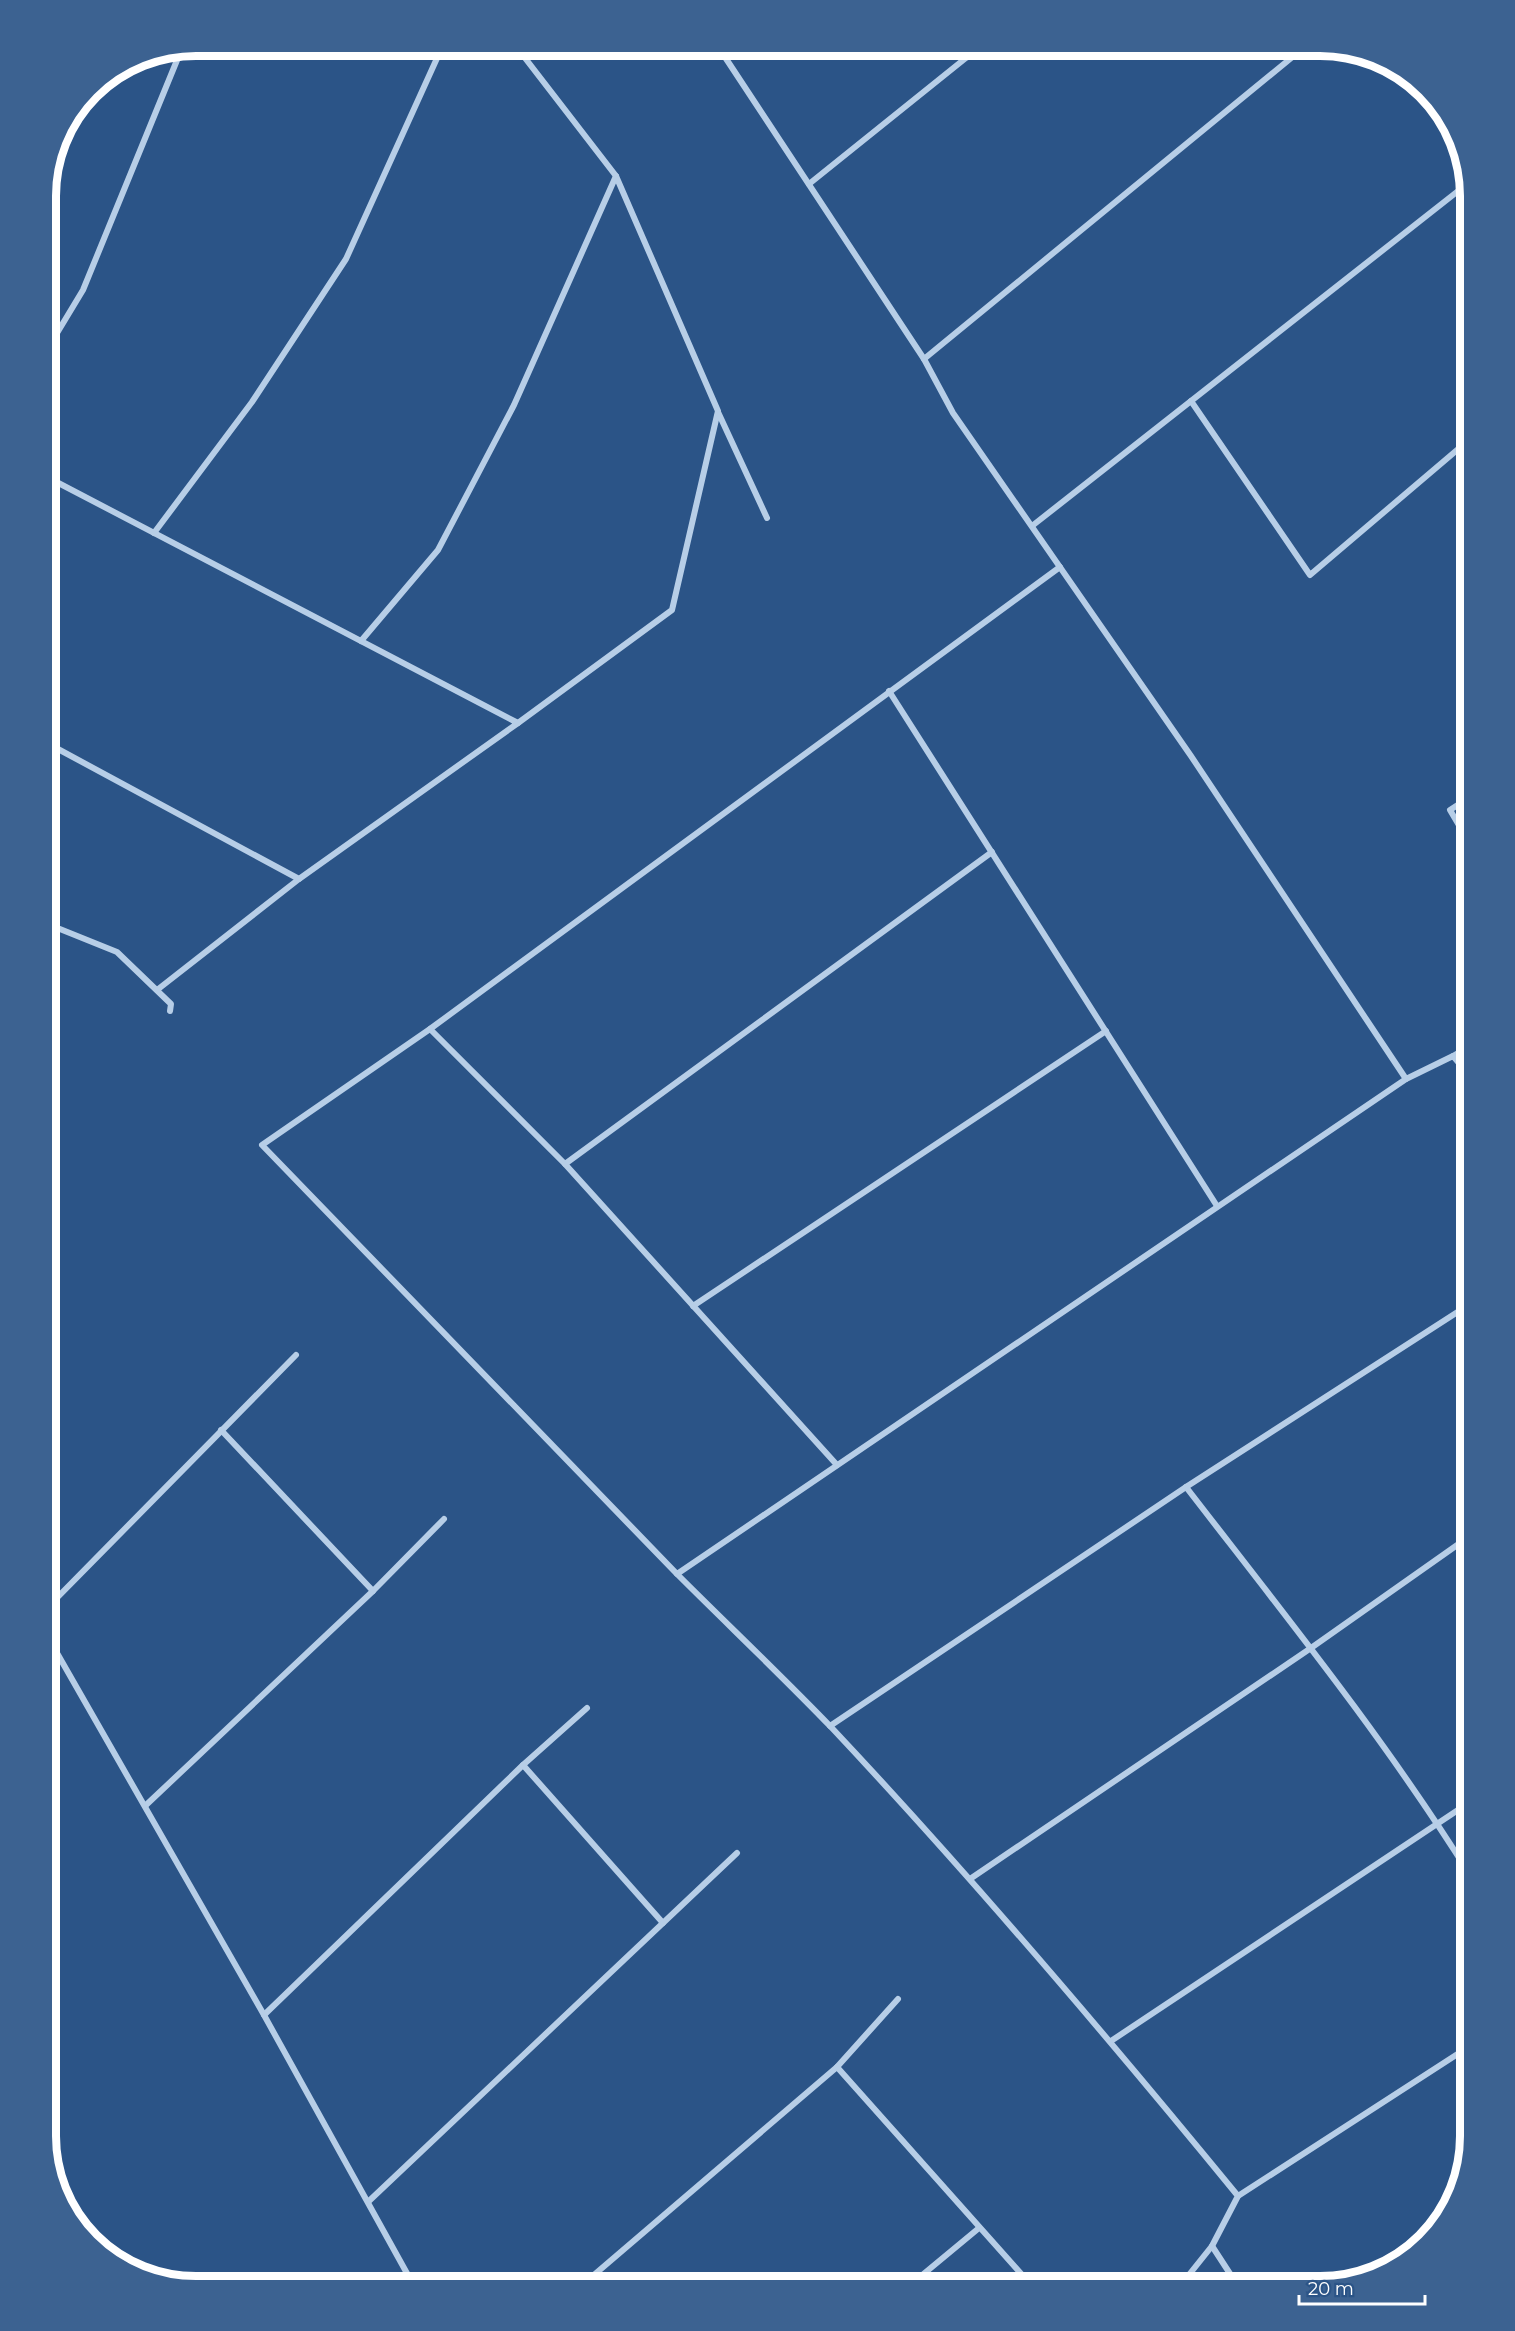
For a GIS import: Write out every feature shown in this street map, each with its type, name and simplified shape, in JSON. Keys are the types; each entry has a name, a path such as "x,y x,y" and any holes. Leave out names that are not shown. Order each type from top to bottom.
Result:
{"street":[{"path":"154,533 252,402 346,259 438,56"},
{"path":"523,56 616,176 767,518"},
{"path":"724,56 924,359 953,413 1191,756 1406,1079"},
{"path":"924,359 1294,56"},
{"path":"56,334 83,290 178,57"},
{"path":"808,184 968,57"},
{"path":"362,641 438,550 514,405 616,176"},
{"path":"1032,526 1459,190"},
{"path":"1191,401 1310,576 1460,448"},
{"path":"157,990 299,879 672,610 718,411"},
{"path":"56,482 518,723"},
{"path":"1060,567 430,1029 262,1145 677,1574 830,1726 970,1879 1111,2041 1238,2196"},
{"path":"890,691 1217,1206"},
{"path":"56,748 299,879"},
{"path":"1460,804 1450,810 1460,827"},
{"path":"565,1164 992,852"},
{"path":"56,927 117,952 171,1004 170,1011"},
{"path":"430,1029 565,1164 837,1465"},
{"path":"693,1306 1106,1031"},
{"path":"677,1574 1406,1079 1460,1052"},
{"path":"1453,1056 1460,1064"},
{"path":"830,1726 1186,1487 1460,1310"},
{"path":"56,1599 296,1355"},
{"path":"221,1430 373,1591"},
{"path":"1186,1487 1311,1648 1438,1824 1460,1859"},
{"path":"145,1806 373,1591 444,1519"},
{"path":"970,1879 1311,1648 1460,1543"},
{"path":"56,1651 369,2201 408,2275"},
{"path":"264,2015 523,1766 587,1708"},
{"path":"523,1766 663,1923"},
{"path":"1111,2041 1460,1809"},
{"path":"369,2201 737,1853"},
{"path":"593,2275 837,2067 898,1999"},
{"path":"1188,2276 1212,2246 1238,2196 1460,2052"},
{"path":"837,2067 1023,2276"},
{"path":"921,2276 979,2228"},
{"path":"1212,2246 1231,2276"}]}
